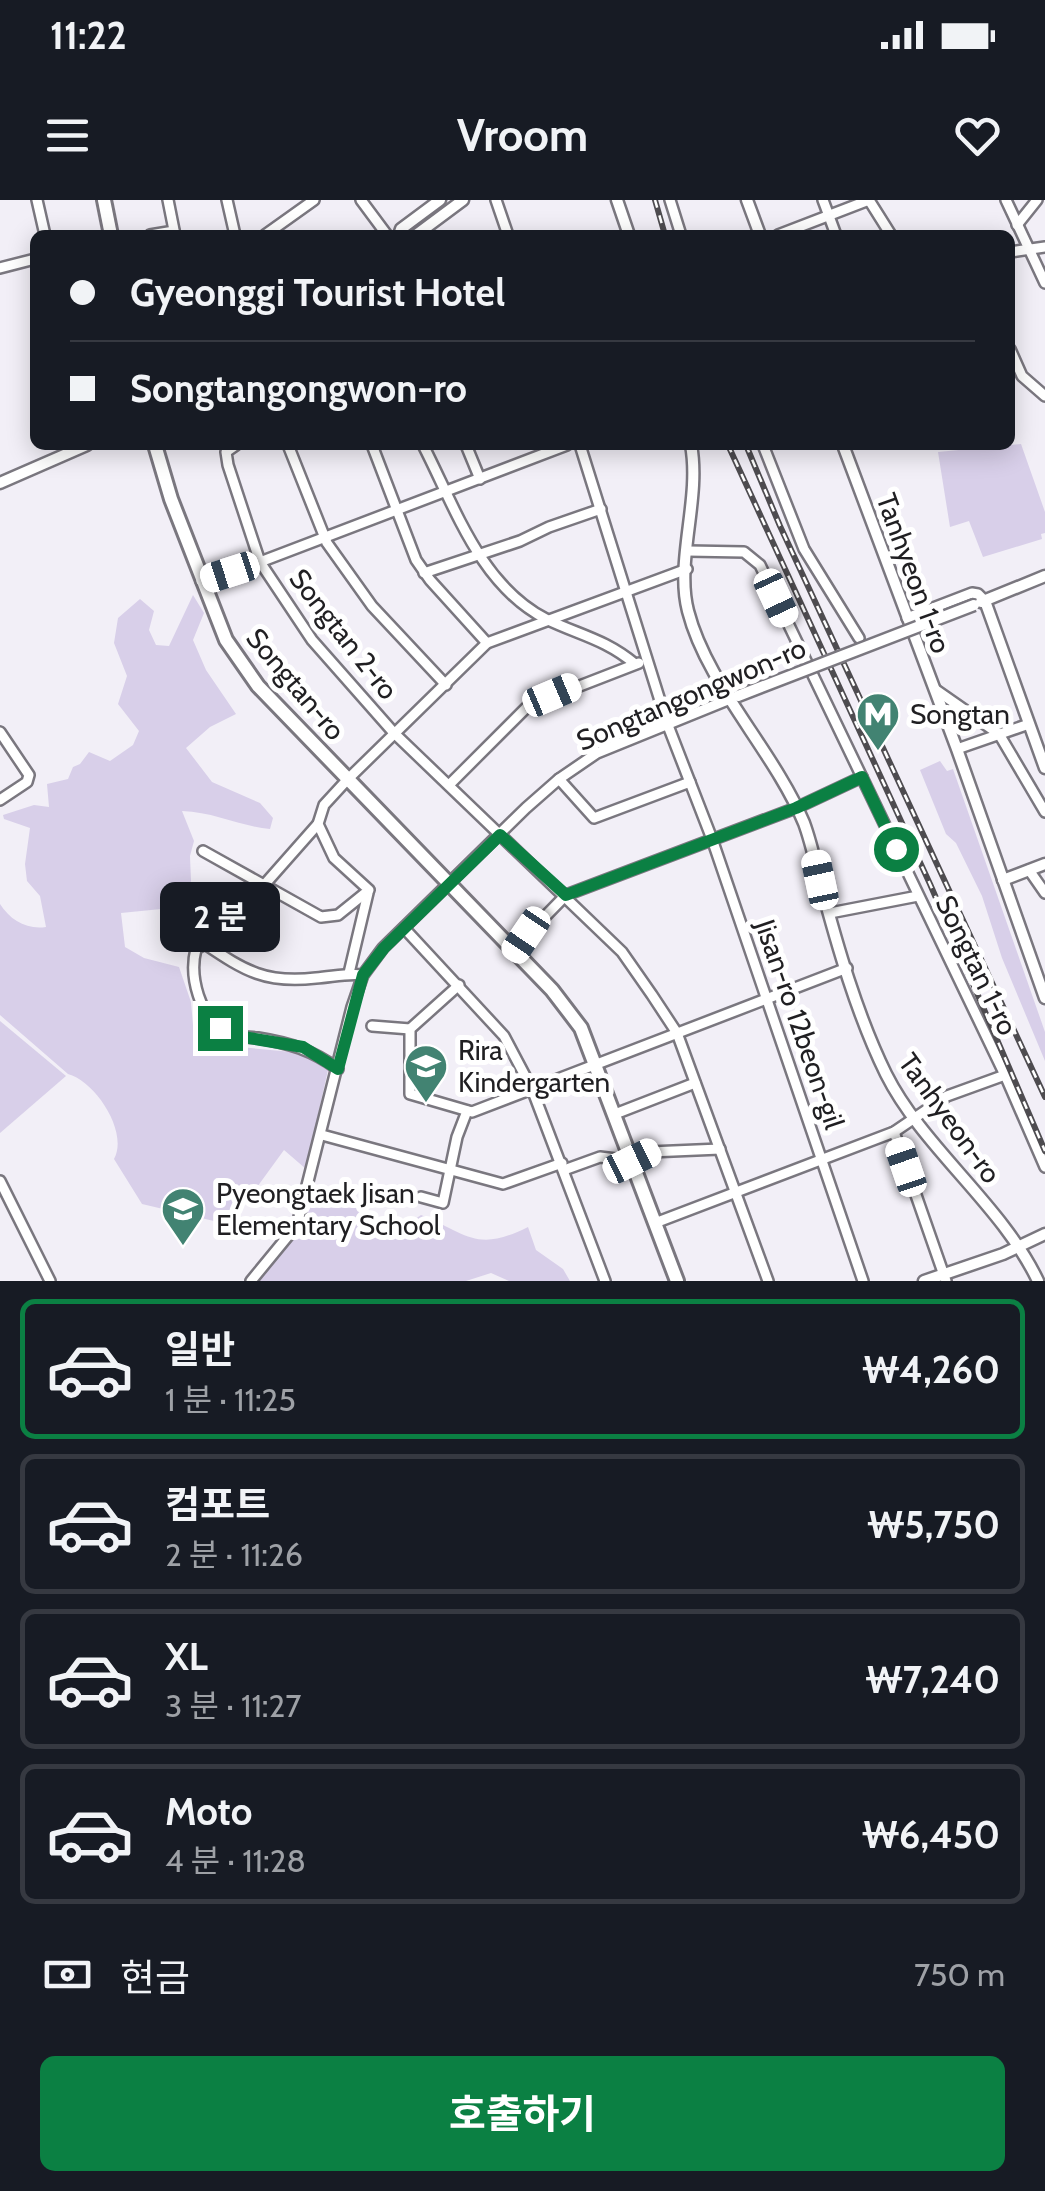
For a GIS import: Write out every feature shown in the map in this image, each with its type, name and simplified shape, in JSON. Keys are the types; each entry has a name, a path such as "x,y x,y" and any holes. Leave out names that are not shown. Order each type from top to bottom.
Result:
{"main road":[{"path":"104,200 110,230"},
{"name":"Songtan-ro","path":"157,450 201,581 226,640 258,686 552,990 581,1028 677,1281"}],"street":[{"path":"37,200 43,230"},
{"path":"168,200 173,230"},
{"path":"228,200 234,230"},
{"path":"273,230 314,200"},
{"path":"361,200 382,230"},
{"path":"402,230 440,200"},
{"path":"413,230 454,200"},
{"path":"414,230 463,200"},
{"path":"496,200 506,230"},
{"path":"617,200 627,230"},
{"path":"670,200 679,230"},
{"path":"746,200 758,230"},
{"path":"823,200 834,230"},
{"path":"790,230 869,200 888,230"},
{"path":"1006,200 1045,283"},
{"path":"1016,225 1035,200"},
{"path":"1015,251 1045,247"},
{"path":"0,268 30,260"},
{"path":"1015,360 1022,376 1045,396"},
{"path":"0,483 76,450"},
{"name":"Songtan 2-ro","path":"229,450 228,465 260,562 312,640 394,733 622,952 677,1033 768,1281"},
{"path":"290,450 324,538 372,606 446,685"},
{"path":"374,450 416,560 487,643"},
{"path":"426,450 479,554 514,598 548,619 593,636 640,662"},
{"path":"468,450 480,479"},
{"path":"539,450 543,454"},
{"path":"260,562 554,450"},
{"name":"Jisan-ro 12beon-gil","path":"582,450 627,590 640,662 712,839 863,1281"},
{"name":"Tanhyeon-ro","path":"691,450 694,489 687,607 693,627 796,808 813,849 867,1030 888,1078 1018,1246 1038,1281"},
{"path":"765,450 804,549 859,638"},
{"name":"Tanhyeon 1-ro","path":"845,450 1045,998"},
{"path":"424,573 601,509"},
{"name":"Songtan 1-ro","path":"688,552 744,552 760,565 1006,1075 1045,1167"},
{"name":"Songtan 2-ro","path":"201,581 260,562"},
{"path":"394,733 487,643 687,569"},
{"name":"Songtangongwon-ro","path":"250,1281 297,1225 363,975 384,948 558,779 597,753 1045,576"},
{"path":"907,618 978,594 1045,768"},
{"path":"448,785 528,706 640,662"},
{"path":"934,689 999,734 1045,812"},
{"path":"956,749 1029,724"},
{"path":"0,732 29,775 27,782 0,800"},
{"name":"Songtan 2-ro","path":"347,780 394,733"},
{"path":"514,953 526,935 566,895 796,808 862,777"},
{"path":"558,779 594,818 690,782"},
{"name":"Songtan-ro","path":"265,884 318,824 324,805 347,780"},
{"path":"318,824 334,858 369,890"},
{"path":"203,851 322,917 338,915 369,890"},
{"path":"1003,880 1045,864"},
{"path":"1028,870 1045,893"},
{"path":"349,973 369,890"},
{"path":"830,913 918,896"},
{"path":"404,928 504,1036 532,1089 606,1281"},
{"path":"338,1069 303,1047 231,1035 220,1028 194,985 191,968 196,949 205,944 244,970 290,981 349,973 363,975"},
{"path":"410,1028 410,1094 470,1112 847,968"},
{"path":"372,1026 410,1028 459,985"},
{"name":"Songtan 1-ro","path":"655,1223 894,1132 947,1096 1006,1075"},
{"path":"615,1114 696,1084"},
{"path":"421,1197 442,1204 457,1137 470,1112"},
{"path":"894,1132 945,1277"},
{"path":"322,1134 503,1184 600,1157 632,1161 650,1152 720,1149"},
{"path":"0,1181 50,1281"},
{"path":"924,1281 945,1277 1045,1234"}],"shaded area":[{"path":"1021,444 1045,512 1045,533 1041,534 1042,539 983,557 969,521 950,527 938,452 1015,450 1015,445"},
{"path":"193,595 204,613 193,640 206,670 236,714 210,727 186,748 212,782 260,803 273,818 270,829 182,811 194,841 191,881 181,920 161,909 121,913 125,947 144,958 179,967 191,1002 193,1025 218,1045 303,1053 328,1070 306,1169 284,1150 244,1205 235,1226 142,1204 114,1159 117,1135 98,1097 0,1015 0,904 20,923 46,927 40,896 27,881 30,828 4,819 3,815 34,805 49,807 47,784 68,779 73,767 89,752 110,761 133,745 139,731 118,704 127,676 114,643 118,618 140,599 154,611 149,630 156,645 169,646"},
{"path":"940,761 947,771 953,769 1045,1032 1045,1061 1002,958 982,896 956,843 946,834 920,770"},
{"path":"0,1021 66,1076 0,1133"},
{"path":"314,1198 323,1208 360,1207 367,1226 398,1231 421,1215 484,1240 528,1227 536,1250 563,1269 570,1281 509,1281 491,1273 466,1281 258,1281 300,1232"}],"railway":[{"path":"655,200 664,230"},
{"path":"730,450 930,884 1045,1151"},
{"path":"748,450 1045,1097"}],"place":[{"name":"Songtan","path":"878,752"},
{"name":"Rira Kindergarten","path":"426,1104"},
{"name":"Pyeongtaek Jisan Elementary School","path":"183,1247"}],"route":[{"path":"220,1028 231,1035 303,1047 338,1069 363,975 384,948 500,835 566,895 796,808 862,777 896,849"}]}
